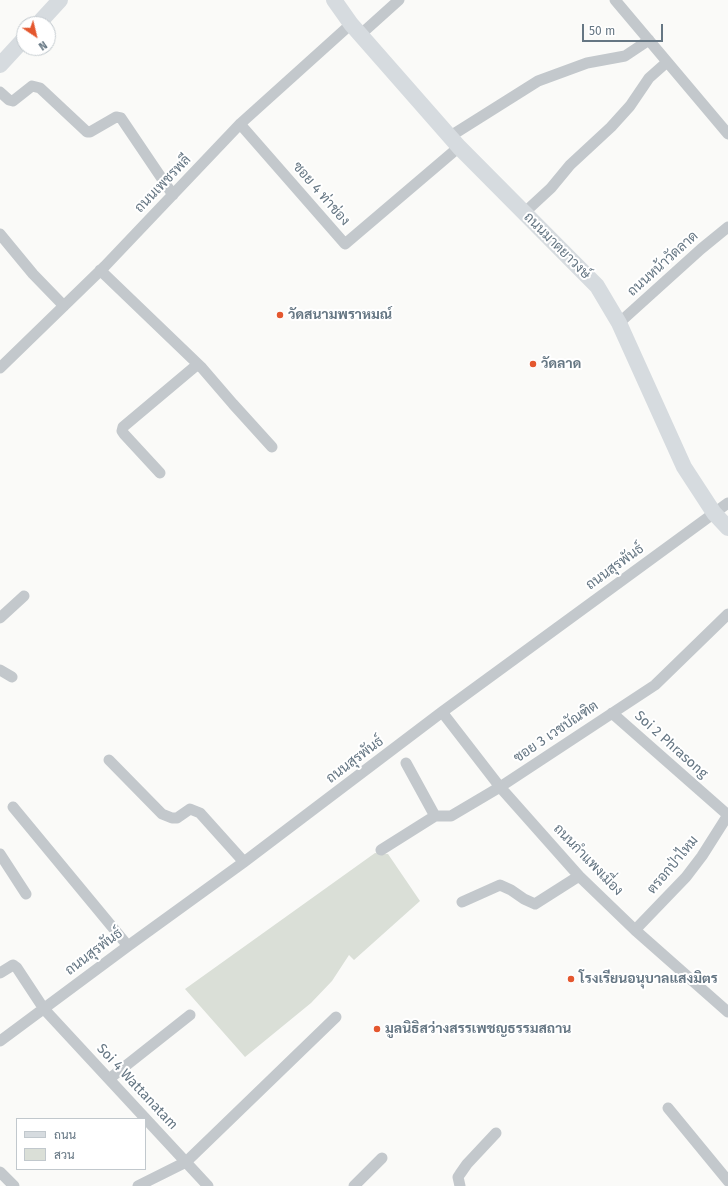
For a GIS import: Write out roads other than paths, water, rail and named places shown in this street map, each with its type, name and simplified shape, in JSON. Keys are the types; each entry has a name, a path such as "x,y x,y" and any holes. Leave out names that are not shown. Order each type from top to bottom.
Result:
{"street":[{"path":"45,16 60,0"},
{"name":"ถนนมาตยาวงษ์","path":"334,0 355,29 454,142 597,286 619,324 684,468 714,513 728,528"},
{"name":"ถนนเพชรพลี","path":"0,368 100,270 240,124 355,29 399,0"},
{"path":"615,0 728,134"},
{"path":"454,142 538,81 587,63 625,56 649,40"},
{"path":"0,64 16,47"},
{"path":"524,213 551,188 570,165 611,127 630,106 649,78 667,62"},
{"path":"0,92 9,100 13,101 32,86 40,88 87,132 90,132 116,117 121,118 173,195"},
{"name":"ซอย 4 ท่าช่อง","path":"240,124 345,244 454,142"},
{"name":"ถนนหน้าวัดลาด","path":"619,324 701,249 728,227"},
{"path":"0,234 33,274 64,306"},
{"path":"100,270 198,364 272,447"},
{"path":"160,473 124,434 122,431 123,427 198,364"},
{"name":"ถนนสุรพันธ์","path":"0,1041 244,862 442,712 728,503"},
{"path":"0,618 24,596"},
{"name":"ซอย 3 เวชบัณฑิต","path":"435,816 451,816 500,787 655,685 728,614"},
{"path":"0,670 12,677"},
{"name":"ถนนกำแพงเมี่อง","path":"442,712 500,787 579,876 635,930 728,1012"},
{"name":"Soi 2 Phrasong","path":"612,713 728,815"},
{"path":"109,760 162,814 172,818 177,818 190,809 200,813 244,862"},
{"path":"381,850 435,816 406,763"},
{"path":"13,807 128,946"},
{"name":"ตรอกป่าไหม","path":"635,930 686,876 702,856 728,815"},
{"path":"0,854 26,894"},
{"path":"462,902 500,885 535,904 579,876"},
{"name":"Soi 4 Wattanatam","path":"0,973 13,965 17,968 44,1009 145,1118"},
{"path":"109,1079 190,1015"},
{"path":"138,1186 186,1162 336,1017"},
{"path":"668,1108 728,1181"},
{"name":"Soi 4 Wattanatam","path":"146,1119 208,1186"},
{"path":"460,1186 458,1178 460,1174 467,1164 496,1134"},
{"path":"354,1186 382,1158"},
{"path":"0,1172 14,1186"}],"place":[{"name":"วัดสนามพราหมณ์","path":"280,315"},
{"name":"วัดลาด","path":"533,364"},
{"name":"โรงเรียนอนุบาลแสงมิตร","path":"571,979"},
{"name":"มูลนิธิสว่างสรรเพชญธรรมสถาน","path":"377,1029"}]}
